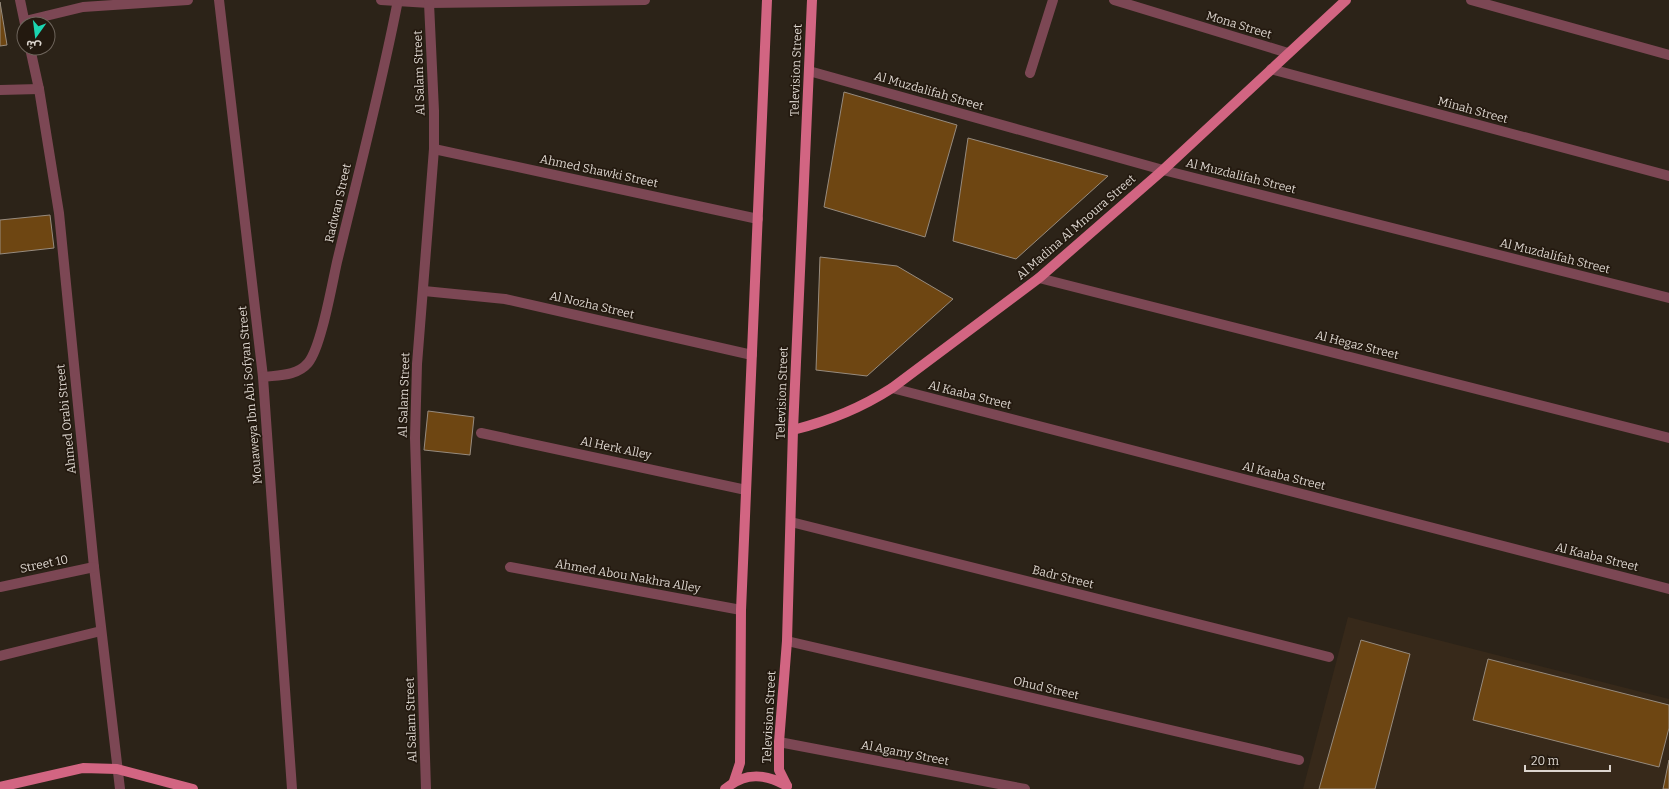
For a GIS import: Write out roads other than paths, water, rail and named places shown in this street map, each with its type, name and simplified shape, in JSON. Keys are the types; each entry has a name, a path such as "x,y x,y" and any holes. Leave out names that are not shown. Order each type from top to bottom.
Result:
{"main road":[{"path":"734,781 740,763 741,610 767,0"},
{"name":"Television Street","path":"789,787 779,770 779,742 787,641 793,430 812,0"},
{"name":"Al Madina Al Mnoura Street","path":"793,430 841,416 867,404 892,388 1039,278 1164,170 1271,68 1346,0"},
{"path":"0,787 83,768 117,769 193,789"},
{"path":"725,789 734,781 752,776 771,777 789,787"}],"street":[{"path":"20,0 23,16"},
{"path":"50,16 83,7 188,0"},
{"name":"Mouaweya Ibn Abi Sofyan Street","path":"219,0 263,377 292,789"},
{"path":"381,0 429,3 645,0"},
{"path":"1030,73 1053,0"},
{"name":"Mona Street","path":"1114,0 1288,53"},
{"path":"1472,0 1669,55"},
{"name":"Radwan Street","path":"263,377 292,374 301,370 309,363 313,354 328,301 398,1"},
{"name":"Al Salam Street","path":"426,789 415,438 417,364 434,149 434,111 429,3"},
{"name":"Ahmed Orabi Street","path":"32,56 39,89 59,214 94,567 120,789"},
{"name":"Minah Street","path":"1271,68 1669,176"},
{"name":"Al Muzdalifah Street","path":"809,71 1164,170 1669,298"},
{"path":"0,90 39,89"},
{"name":"Ahmed Shawki Street","path":"434,149 758,219"},
{"name":"Al Hegaz Street","path":"1039,278 1669,438"},
{"name":"Al Nozha Street","path":"424,290 506,299 752,355"},
{"name":"Al Kaaba Street","path":"892,388 1669,589"},
{"name":"Al Herk Alley","path":"481,432 746,490"},
{"name":"Badr Street","path":"791,522 1329,657"},
{"name":"Street 10","path":"0,587 94,567"},
{"name":"Ahmed Abou Nakhra Alley","path":"510,567 741,610"},
{"path":"0,656 101,631"},
{"name":"Ohud Street","path":"787,641 1299,760"},
{"name":"Al Agamy Street","path":"779,742 1025,789"}]}
